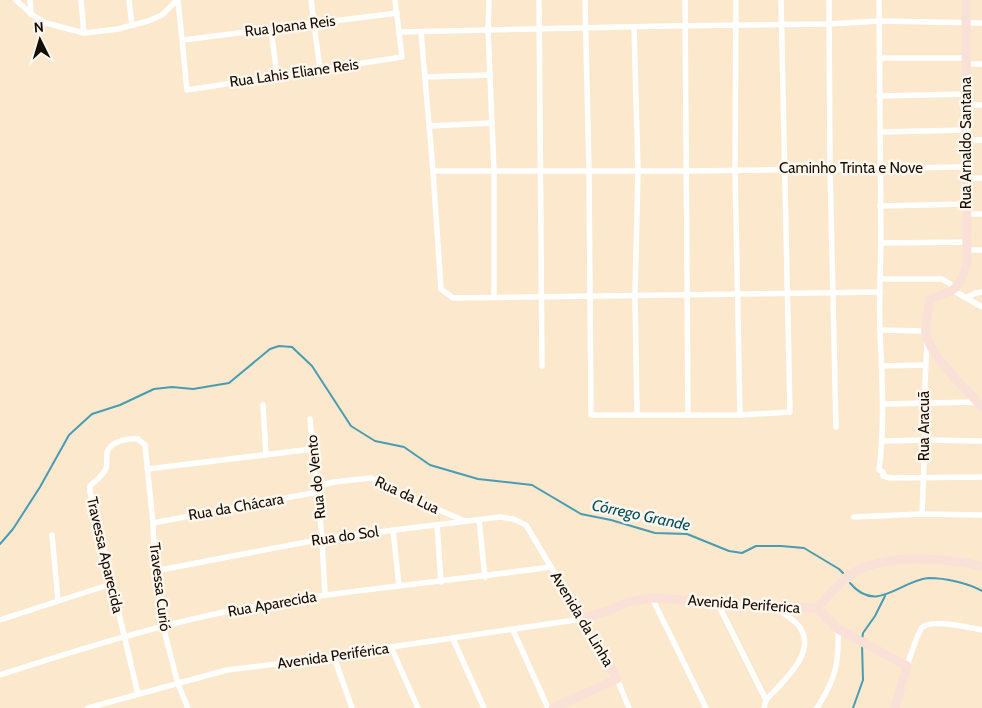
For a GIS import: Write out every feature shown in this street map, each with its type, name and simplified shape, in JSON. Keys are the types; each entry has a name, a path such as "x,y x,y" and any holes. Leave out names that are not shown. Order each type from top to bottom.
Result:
{"street":[{"path":"16,0 31,14 46,23 84,33 148,21 162,15 178,0"},
{"path":"30,0 31,14"},
{"path":"80,0 84,33"},
{"path":"129,0 132,25"},
{"path":"178,0 182,40"},
{"path":"311,0 320,70"},
{"path":"395,0 399,32 829,24 879,21 982,23"},
{"path":"489,0 488,30 494,171 494,298"},
{"path":"540,0 542,366"},
{"path":"585,0 589,171 591,415 740,415 790,412 781,0"},
{"path":"685,0 688,415"},
{"path":"736,0 735,170 740,415"},
{"path":"829,0 832,294 836,427"},
{"path":"879,0 880,330 883,404 883,441 879,470 883,472 883,476 890,478 982,477"},
{"name":"Rua Arnaldo Santana","path":"956,288 963,278 967,264 966,0"},
{"name":"Rua Joana Reis","path":"182,40 397,13"},
{"path":"634,27 638,171 635,295 637,415"},
{"path":"271,28 277,75"},
{"name":"Rua Lahis Eliane Reis","path":"182,40 187,90 402,57 399,32"},
{"path":"421,32 441,289 453,298 880,292"},
{"path":"879,58 966,61 982,64"},
{"path":"425,77 490,75"},
{"path":"879,96 967,94"},
{"path":"967,105 982,104"},
{"path":"429,126 492,123"},
{"path":"880,132 967,130"},
{"path":"966,140 982,140"},
{"name":"Caminho Trinta e Nove","path":"433,171 686,171 966,167"},
{"path":"966,178 982,178"},
{"path":"880,206 967,209 982,214"},
{"path":"881,243 967,246 982,250"},
{"path":"880,279 942,279 982,307"},
{"name":"Rua Aracuã","path":"922,514 926,335 930,299 956,288"},
{"path":"967,297 982,292"},
{"path":"880,330 926,335 936,355 980,404"},
{"path":"882,366 925,365"},
{"path":"883,404 980,404"},
{"path":"263,405 266,455"},
{"name":"Rua do Vento","path":"310,420 318,489 325,595"},
{"name":"Travessa Aparecida","path":"138,694 111,584 90,486 106,469 107,452 117,442 130,438 138,439 145,445 146,466"},
{"path":"883,441 982,441"},
{"path":"146,466 313,450"},
{"name":"Travessa Curió","path":"146,466 153,523 155,571 163,626 178,684 188,708"},
{"name":"Rua da Lua","path":"318,489 334,482 371,478 465,521"},
{"name":"Rua da Chácara","path":"153,523 318,489"},
{"path":"854,517 922,514 982,515"},
{"name":"Rua do Sol","path":"155,571 322,539 500,517 513,519 526,525 531,532"},
{"path":"478,520 485,576"},
{"path":"437,525 441,582"},
{"path":"393,530 399,586"},
{"name":"Avenida da Linha","path":"531,532 617,680 629,708"},
{"path":"52,535 58,600"},
{"name":"Avenida Periferica","path":"582,619 627,602 652,598 817,608 844,580 855,572 882,563 920,558 982,566"},
{"name":"Rua Aparecida","path":"0,675 123,636 234,610 325,595 550,567"},
{"path":"0,620 111,584"},
{"path":"652,598 706,708"},
{"path":"717,602 766,700"},
{"path":"764,708 766,700 799,663 804,652 802,634 798,625 780,612 774,605"},
{"path":"817,608 838,629 907,666"},
{"name":"Avenida Periférica","path":"88,708 227,670 334,657 582,619"},
{"path":"895,708 907,666 921,628 928,623 949,624 982,630"},
{"path":"817,708 830,687 835,672 838,652 838,629"},
{"path":"512,630 548,708"},
{"path":"453,639 484,708"},
{"path":"391,647 418,708"},
{"path":"334,657 352,708"},
{"path":"553,708 617,680"}],"waterway":[{"name":"Córrego Grande","path":"0,544 13,529 40,487 69,435 92,414 120,405 154,389 172,387 193,389 229,383 270,349 279,346 292,347 312,366 351,426 375,441 404,447 430,465 478,479 532,485 581,514 611,520 655,533 687,534 729,551 742,553 756,546 804,548 843,573"},
{"name":"Córrego Grande","path":"850,583 860,592 870,596 889,593 918,580 929,578 956,582 982,591"},
{"path":"862,640 863,633 875,616 885,596"},
{"path":"853,708 863,680 862,644"}]}
